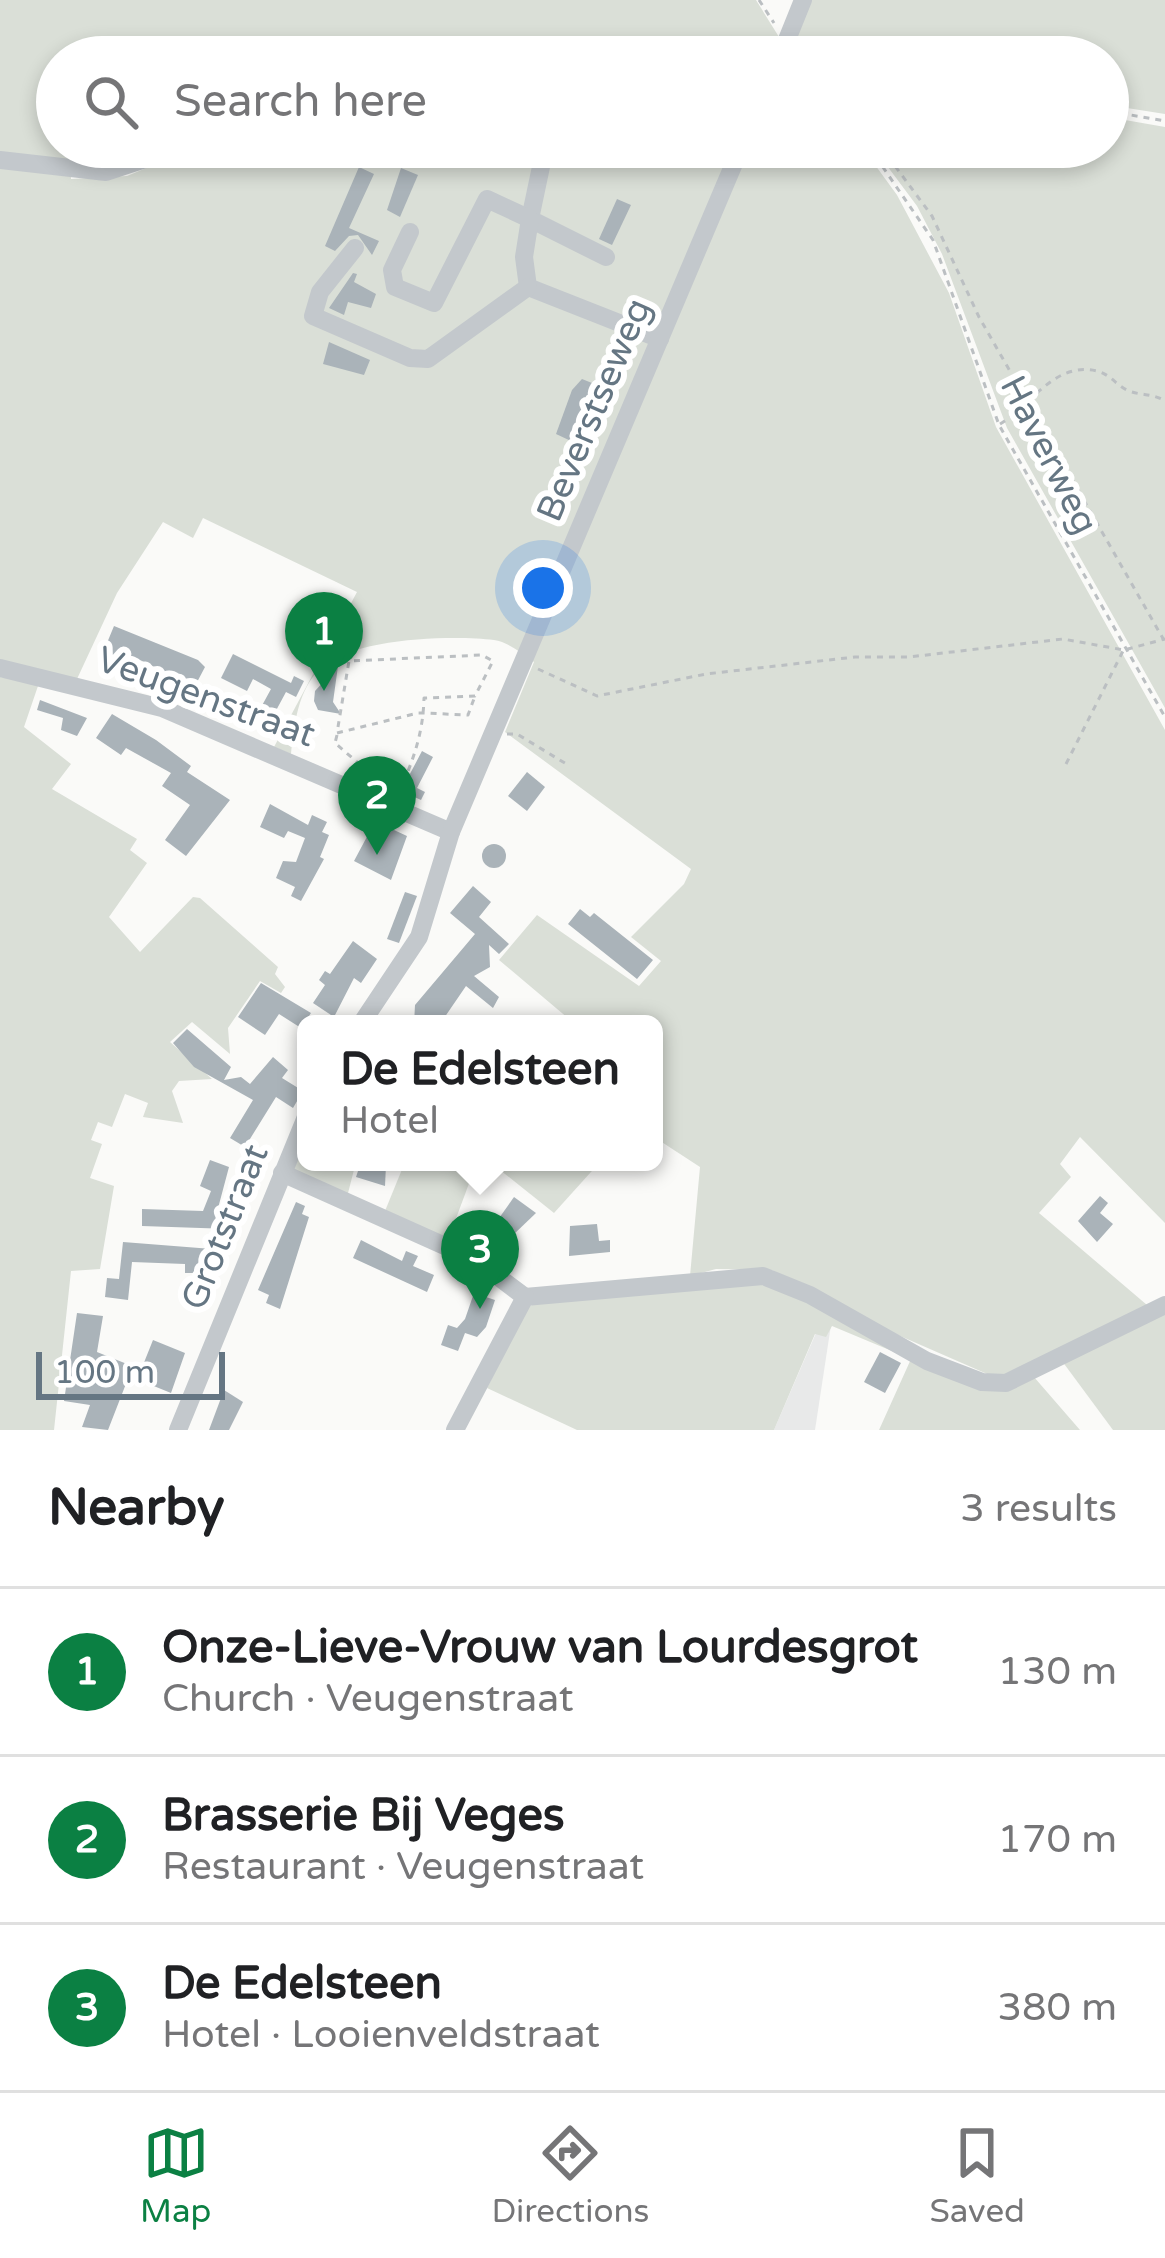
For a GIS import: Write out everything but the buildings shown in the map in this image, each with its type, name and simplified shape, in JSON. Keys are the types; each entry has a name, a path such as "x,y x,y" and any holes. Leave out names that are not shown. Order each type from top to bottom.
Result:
{"street":[{"path":"789,36 803,0"},
{"path":"0,160 36,164"},
{"path":"71,168 106,172 118,168"},
{"path":"529,287 524,257 541,168"},
{"name":"Beverstseweg","path":"451,832 732,168"},
{"path":"410,232 392,269 395,287 434,303 487,199 606,257"},
{"path":"355,248 320,292 313,316 410,358 428,359 529,287"},
{"path":"529,287 660,339"},
{"name":"Veugenstraat","path":"0,668 162,707 451,832"},
{"path":"367,1015 419,937 451,832"},
{"name":"Grotstraat","path":"178,1430 297,1138"},
{"path":"282,1173 476,1260 525,1297 763,1276 784,1282 927,1361 982,1382 1006,1384 1165,1305"},
{"path":"455,1430 525,1297"}],"path":[{"path":"760,0 789,36"},
{"path":"1129,115 1165,121"},
{"name":"Haverweg","path":"883,168 933,240 999,425 1165,717"},
{"path":"523,663 597,696 706,674 855,657 909,657 1063,639 1124,650 1164,640 979,316 932,216 896,168"},
{"path":"999,425 1059,375 1095,370 1131,392 1150,392 1165,401"},
{"path":"1066,764 1124,650"},
{"path":"338,733 423,713 468,715 493,662 482,656 349,661 335,743 357,762 404,782"},
{"path":"393,806 420,747 424,698 475,696"},
{"path":"493,734 517,734 568,765"}],"shaded area":[{"path":"0,0 756,0 778,36 36,36 36,168 71,168 71,179 127,176 146,168 877,168 897,195 949,293 996,427 1165,730 1165,1223 1080,1137 1060,1164 1071,1177 1039,1213 1147,1305 1014,1375 994,1377 859,1318 772,1270 716,1269 690,1276 700,1167 663,1143 663,1015 564,1015 499,960 537,915 639,986 661,961 631,937 684,884 691,869 505,732 534,662 510,646 494,640 429,639 378,645 336,658 307,686 291,754 274,747 357,592 203,518 193,538 163,522 117,593 77,679 0,661"},
{"path":"808,0 1165,0 1165,114 1129,108 1129,36 795,36"},
{"path":"1129,121 1165,127 1165,708 1007,428 942,254 917,206 889,168 1129,168"},
{"path":"0,677 39,683 24,727 71,764 52,789 137,839 130,850 147,863 109,917 140,952 193,897 200,898 278,967 275,974 285,987 281,993 260,981 228,1028 230,1054 192,1022 170,1042 212,1079 179,1081 172,1091 183,1123 143,1117 148,1103 125,1094 112,1127 98,1122 91,1140 102,1144 90,1178 114,1186 100,1269 71,1271 54,1430 0,1430"},
{"path":"297,1159 297,1171 354,1171 347,1197 292,1170"},
{"path":"401,1171 474,1171 448,1240 385,1211"},
{"path":"501,1171 592,1171 554,1213"},
{"path":"753,1283 789,1291 980,1385 1034,1377 1080,1430 879,1430 911,1359 832,1326 826,1337 815,1334 774,1430 577,1430 487,1388 526,1308 534,1304"},
{"path":"1165,1311 1165,1430 1113,1430 1062,1361"},
{"path":"831,1325 815,1430 774,1430 816,1333"}],"place":[{"name":"Onze-Lieve-Vrouw van Lourdesgrot","path":"324,691"},
{"name":"Brasserie Bij Veges","path":"377,855"},
{"name":"De Edelsteen","path":"480,1309"}]}
